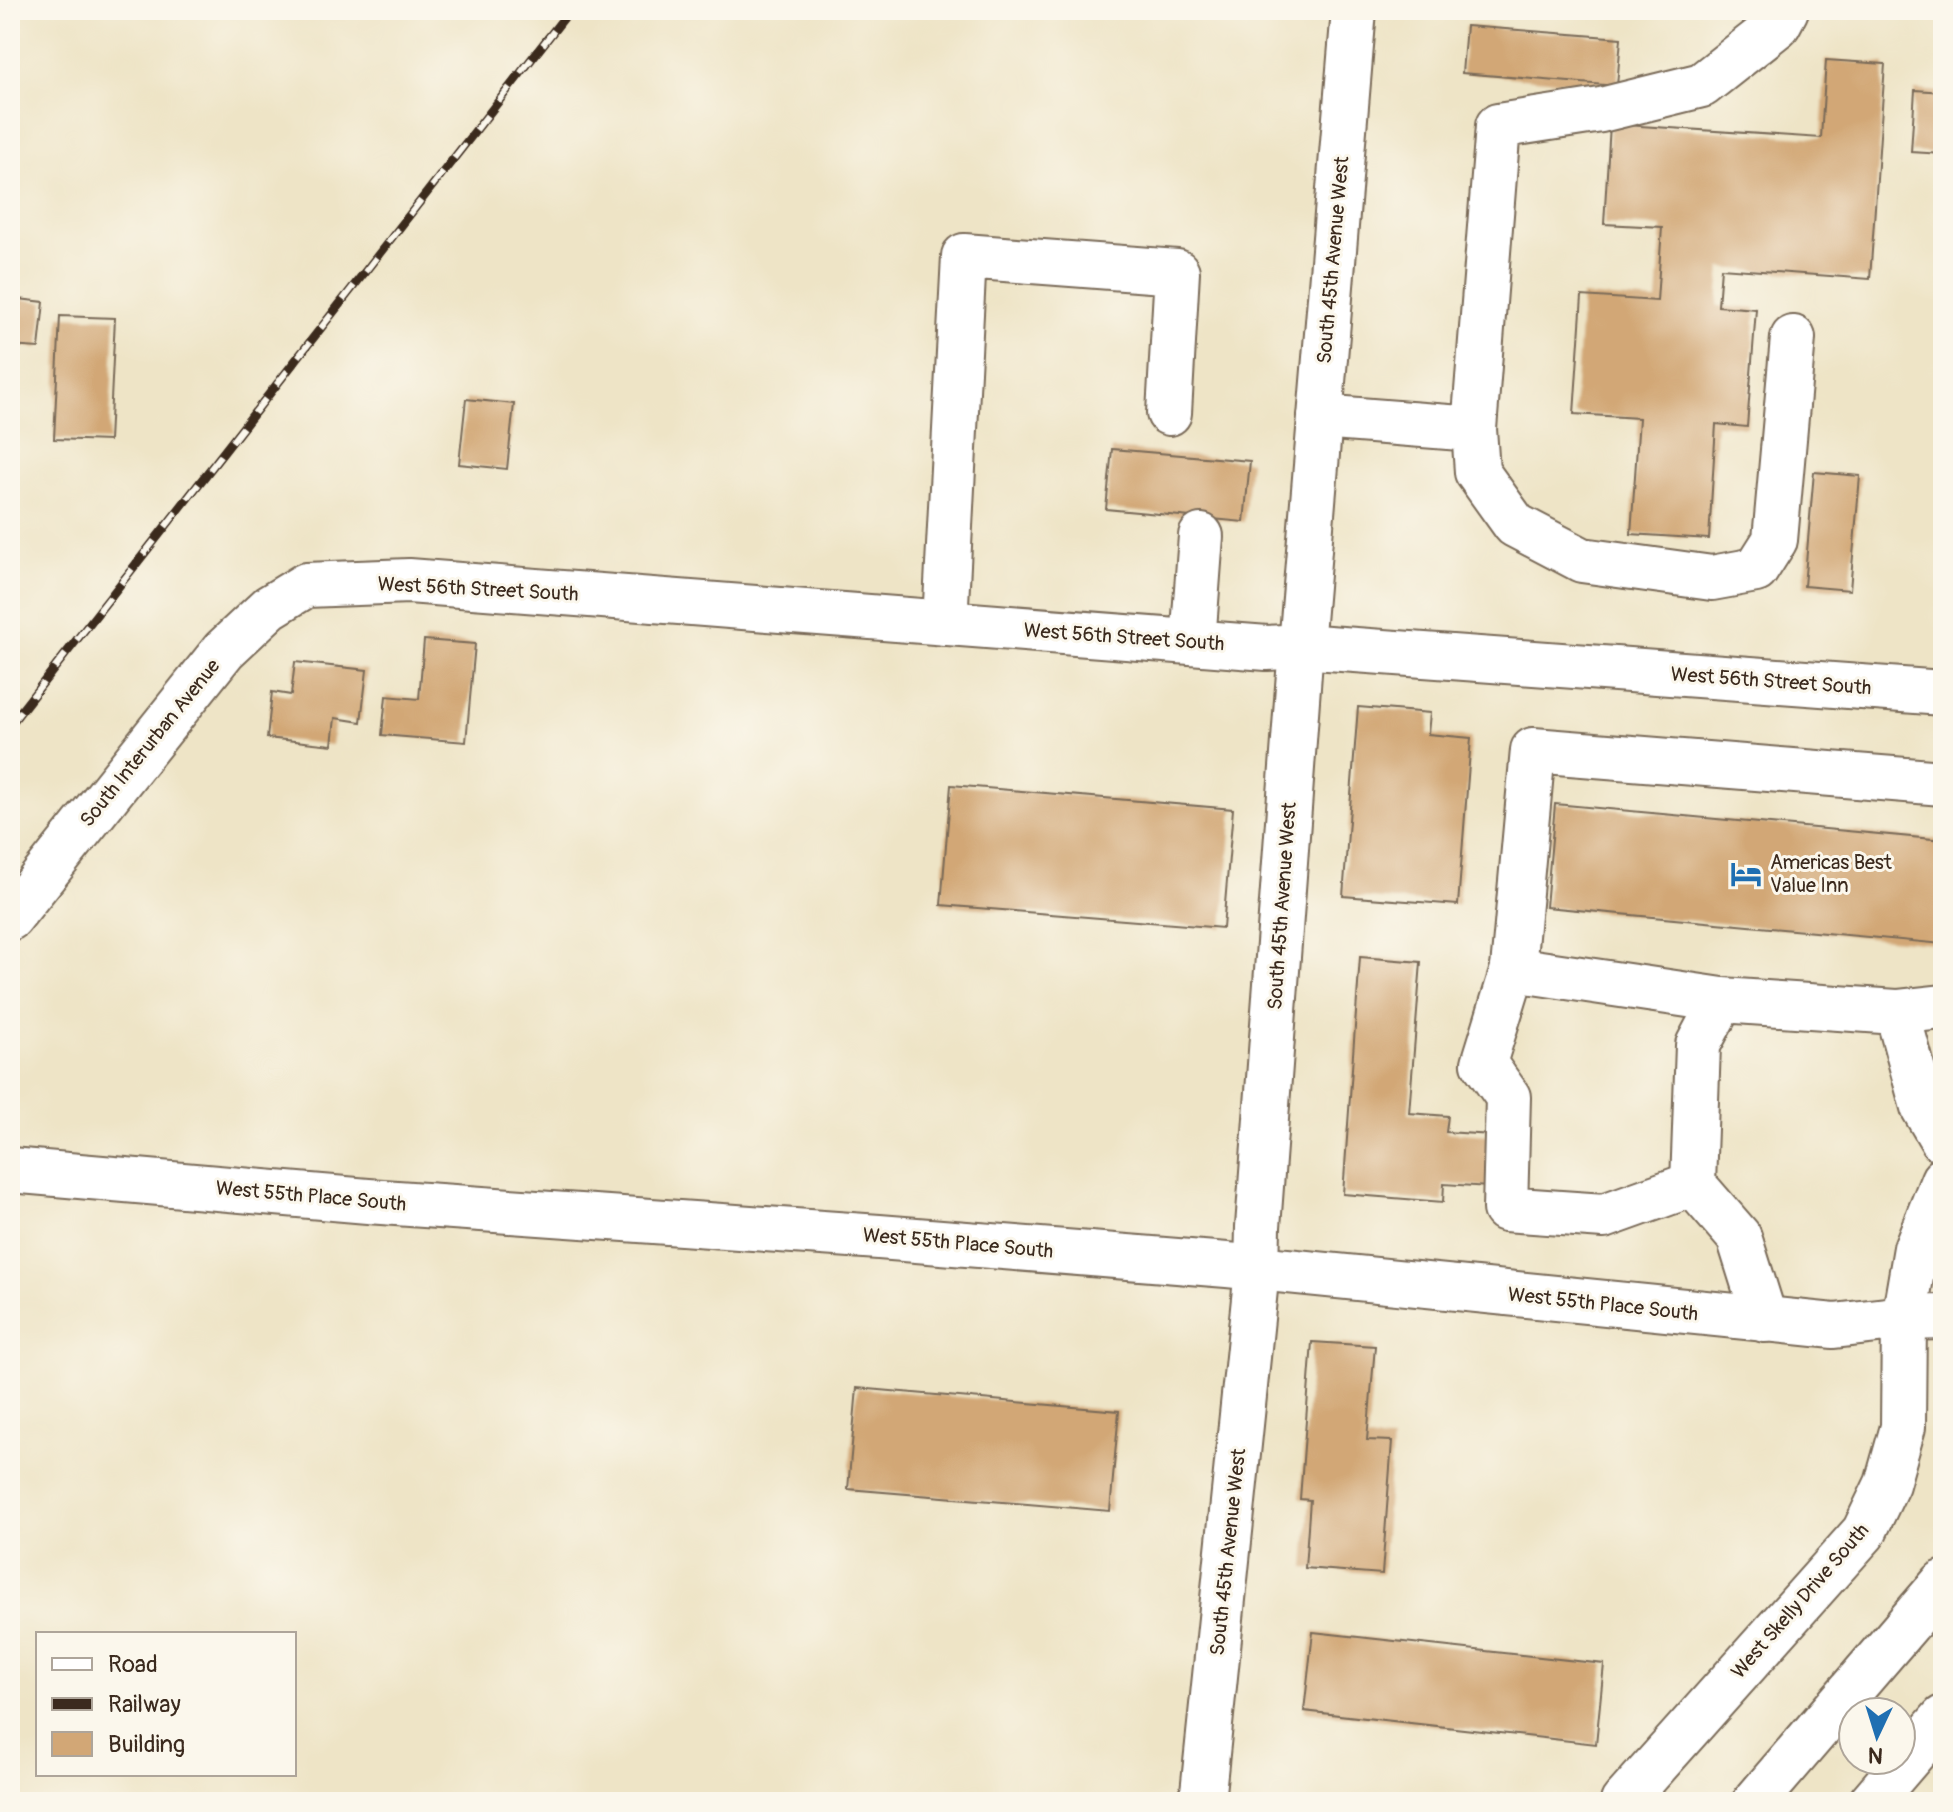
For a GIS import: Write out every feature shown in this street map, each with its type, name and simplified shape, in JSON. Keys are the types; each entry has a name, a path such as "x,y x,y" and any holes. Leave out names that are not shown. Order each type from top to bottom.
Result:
{"main road":[{"name":"South 45th Avenue West","path":"1202,1802 1257,1270 1301,646 1354,10"},
{"path":"1786,10 1778,25 1702,85 1601,110 1498,126 1474,429 1477,472 1515,525 1582,560 1712,578 1756,570 1775,540 1793,338"},
{"path":"945,623 964,256 1177,272 1169,413"},
{"path":"1320,417 1474,429"},
{"path":"1193,642 1201,536"},
{"name":"West 56th Street South","path":"306,585 409,581 1267,648 1301,646 1943,693"},
{"name":"South Interurban Avenue","path":"10,918 224,650 270,607 306,585"},
{"path":"1693,1184 1604,1216 1505,1209 1508,1097 1484,1063 1513,969 1533,750 1943,783"},
{"path":"1513,969 1722,1000 1897,1012 1943,1007"},
{"path":"1722,1000 1698,1045 1693,1184 1739,1237 1765,1320"},
{"path":"1897,1012 1923,1107 1943,1141"},
{"name":"West 55th Place South","path":"10,1170 368,1201 911,1239 1227,1265 1834,1326 1923,1318"},
{"name":"West Skelly Drive South","path":"1623,1802 1864,1532 1887,1484 1903,1427 1923,1318 1916,1248 1943,1180"},
{"path":"1755,1802 1943,1583"},
{"path":"1871,1802 1943,1718"}],"building":[{"path":"1466,26 1621,38 1617,86 1462,73"},
{"path":"1826,60 1885,64 1870,279 1721,268 1718,306 1756,309 1747,427 1716,424 1709,539 1631,534 1639,418 1574,414 1582,296 1657,301 1662,227 1604,224 1610,124 1821,138"},
{"path":"1915,90 1943,92 1943,154 1911,152"},
{"path":"10,298 44,302 39,348 10,346"},
{"path":"60,316 115,318 109,441 54,439"},
{"path":"466,399 514,404 507,469 459,464"},
{"path":"1112,449 1250,461 1244,522 1106,509"},
{"path":"1814,472 1860,476 1850,590 1804,586"},
{"path":"424,640 475,644 466,742 382,735 386,696 419,699"},
{"path":"295,662 367,670 361,722 335,718 332,745 267,738 272,692 291,695"},
{"path":"1358,707 1430,713 1428,734 1471,738 1458,905 1343,896"},
{"path":"951,785 1233,809 1223,928 941,905"},
{"name":"Americas Best Value Inn","path":"1555,804 1943,840 1943,944 1546,907"},
{"path":"1360,957 1421,962 1409,1113 1448,1116 1446,1132 1492,1135 1489,1187 1444,1184 1443,1202 1343,1194"},
{"path":"1312,1342 1375,1346 1367,1440 1392,1441 1382,1574 1305,1568 1310,1500 1300,1499"},
{"path":"857,1388 1119,1411 1110,1511 848,1489"},
{"path":"1313,1632 1604,1664 1596,1744 1304,1711"}],"railway":[{"path":"10,725 570,10"}],"place":[{"name":"Americas Best Value Inn","path":"1746,874"}]}
